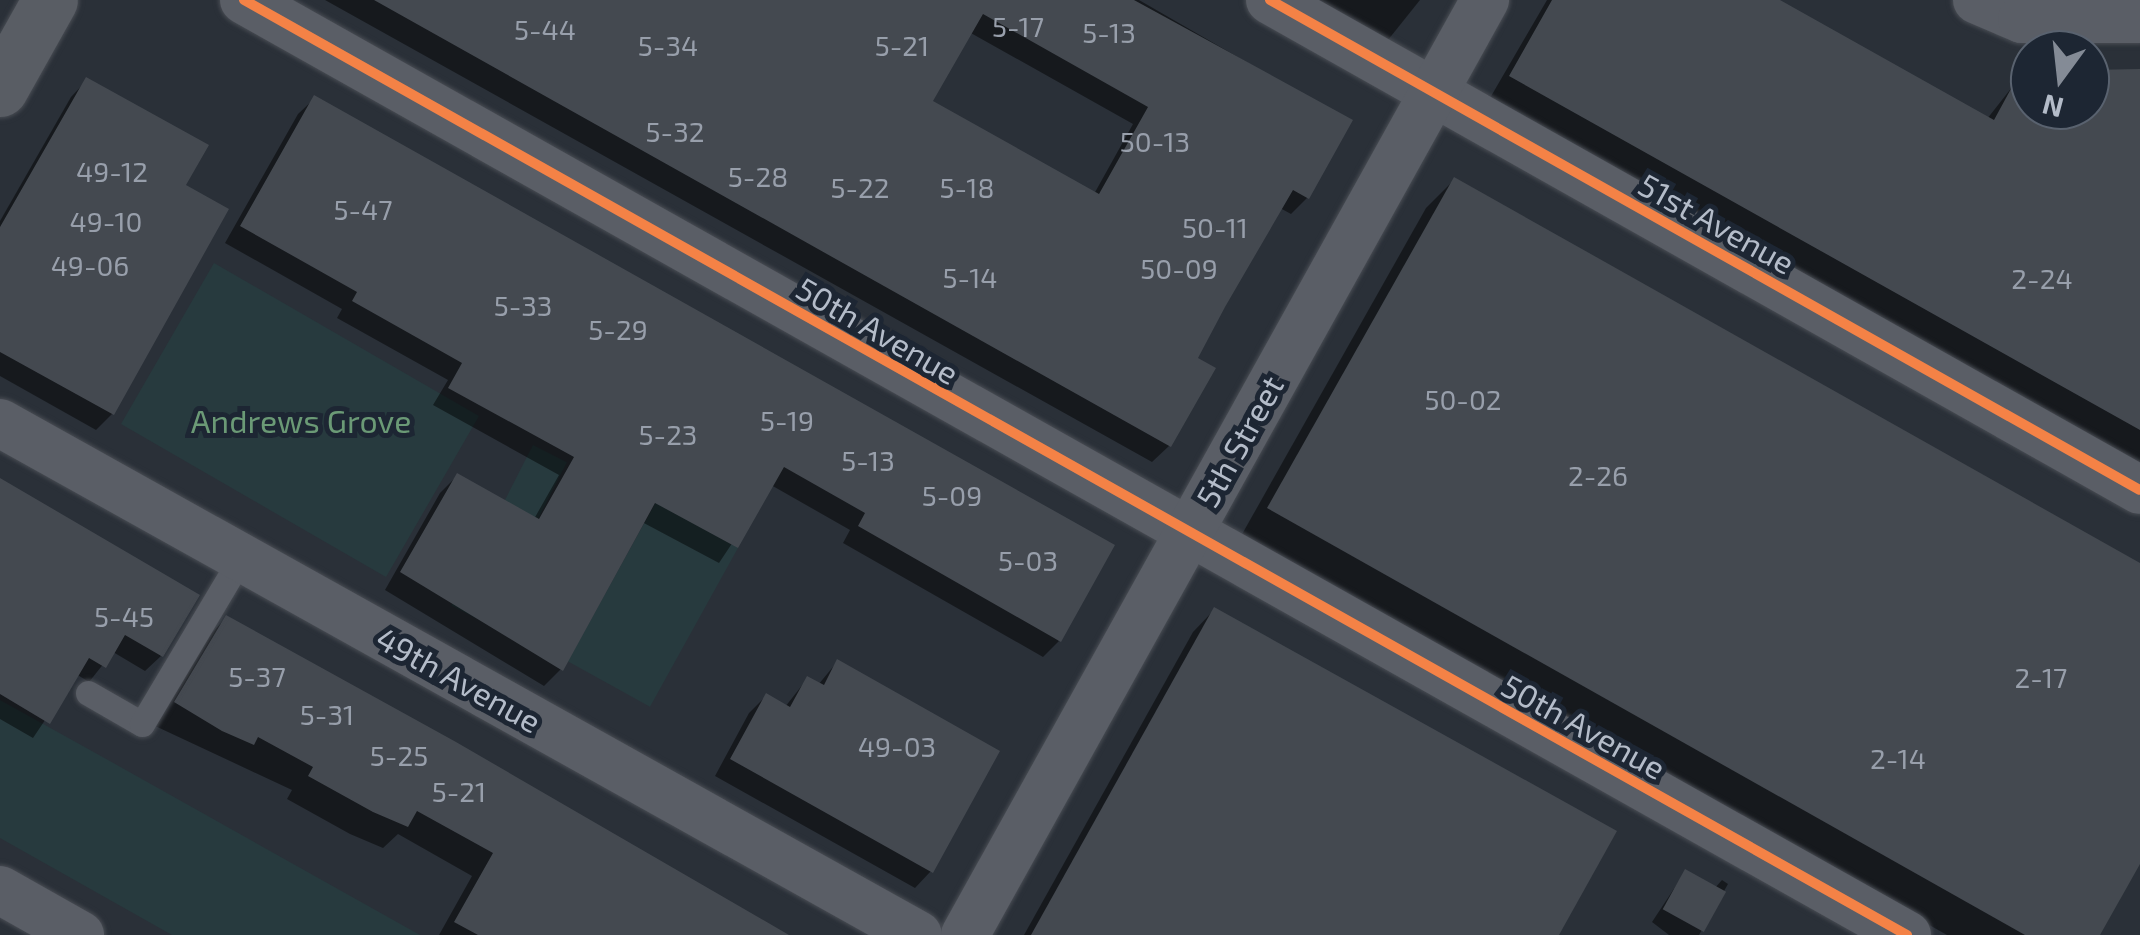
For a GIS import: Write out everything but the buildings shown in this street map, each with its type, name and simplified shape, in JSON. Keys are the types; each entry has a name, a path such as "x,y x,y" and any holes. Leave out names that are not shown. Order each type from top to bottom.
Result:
{"main road":[{"path":"0,89 50,0"}],"street":[{"name":"50th Avenue","path":"244,0 1188,536 1907,935"},
{"name":"51st Avenue","path":"1270,0 2140,490"},
{"name":"5th Street","path":"965,935 1485,0"},
{"path":"1976,0 2022,19 2140,20"},
{"name":"49th Avenue","path":"0,423 918,935"},
{"path":"0,890 80,935"}],"lane":[{"path":"88,694 142,724 241,558"}],"green space":[{"name":"Andrews Grove","path":"214,263 479,416 386,577 121,424"},
{"path":"533,445 567,462 485,623 451,605"},
{"path":"656,502 738,548 650,707 568,661"},
{"path":"0,700 420,935 172,935 0,838"}],"cycle path":[{"path":"244,0 1907,935"},
{"path":"1270,0 2140,490"}]}
